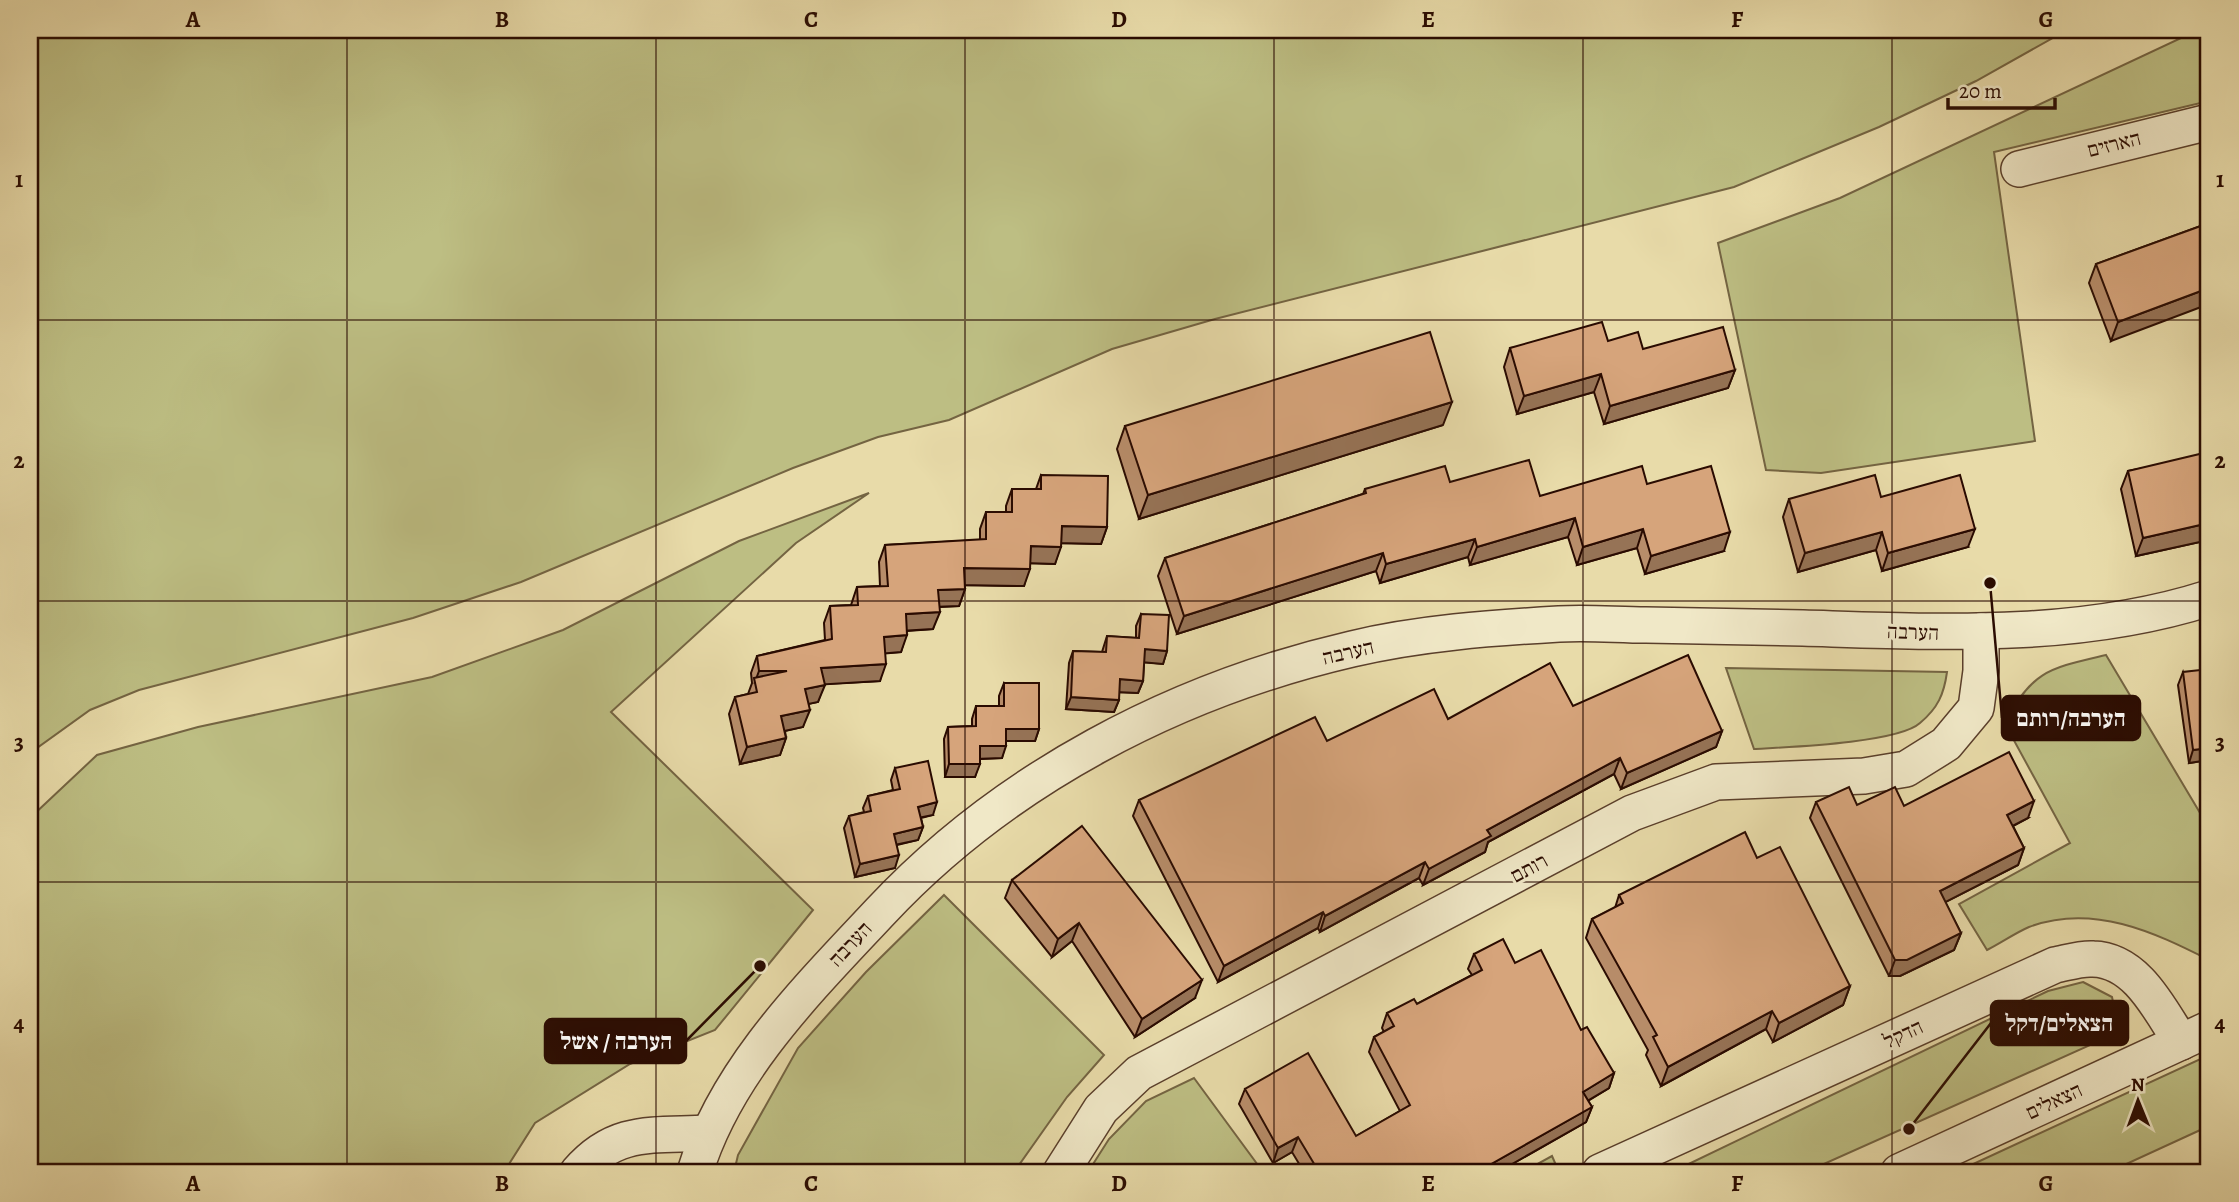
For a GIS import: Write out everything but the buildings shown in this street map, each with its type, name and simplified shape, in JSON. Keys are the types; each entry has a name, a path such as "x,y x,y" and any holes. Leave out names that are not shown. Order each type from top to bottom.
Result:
{"street":[{"name":"הארזים","path":"2019,169 2209,122"},
{"name":"הערבה","path":"695,1172 707,1133 755,1055 822,974 899,892 993,810 1080,755 1152,718 1243,680 1353,648 1460,632 1562,624 1953,634 2091,623 2209,598"},
{"name":"רותם","path":"1061,1172 1101,1109 1139,1073 1632,813 1716,782 1864,776 1906,769 1946,744 1976,708 1981,671 1981,631"},
{"name":"הדקל","path":"1600,1172 2055,965 2093,959 2123,966 2195,1036"},
{"name":"הצאלים","path":"1899,1172 2195,1036"},
{"path":"578,1172 588,1161 626,1137 707,1133"}],"green space":[{"path":"30,30 2067,30 1976,81 1879,127 1734,187 1215,319 1112,349 949,420 878,437 793,468 521,582 413,618 139,690 90,710 30,753"},
{"path":"2198,30 2209,30 2209,101 1994,152 2035,441 1821,473 1766,470 1718,243 1840,198"},
{"path":"869,493 796,543 611,712 813,910 715,1030 630,1064 535,1123 504,1172 30,1172 30,818 97,755 198,727 432,677 563,630 739,541"},
{"path":"2106,655 2209,828 2209,960 2167,940 2122,924 2076,918 2053,920 2029,927 1987,950 1959,904 2070,843 2005,724 2024,692 2045,674 2057,668"},
{"path":"1726,668 1947,672 1936,706 1920,723 1908,730 1842,743 1754,749"},
{"path":"944,895 1104,1055 1067,1097 1014,1172 734,1172 738,1155 798,1048 866,972"},
{"path":"2083,982 2112,997 2118,1026 2097,1042 1806,1172 1672,1172 2048,991"},
{"path":"2209,1055 2209,1126 2109,1172 1956,1172"},
{"path":"1194,1078 1263,1172 1088,1172 1109,1139 1146,1101"},
{"path":"1552,1156 1559,1172 1523,1172"}],"place":[{"name":"הערבה/רותם","path":"1990,583"},
{"name":"הערבה / אשל","path":"760,966"},
{"name":"הצאלים/דקל","path":"1909,1129"}]}
